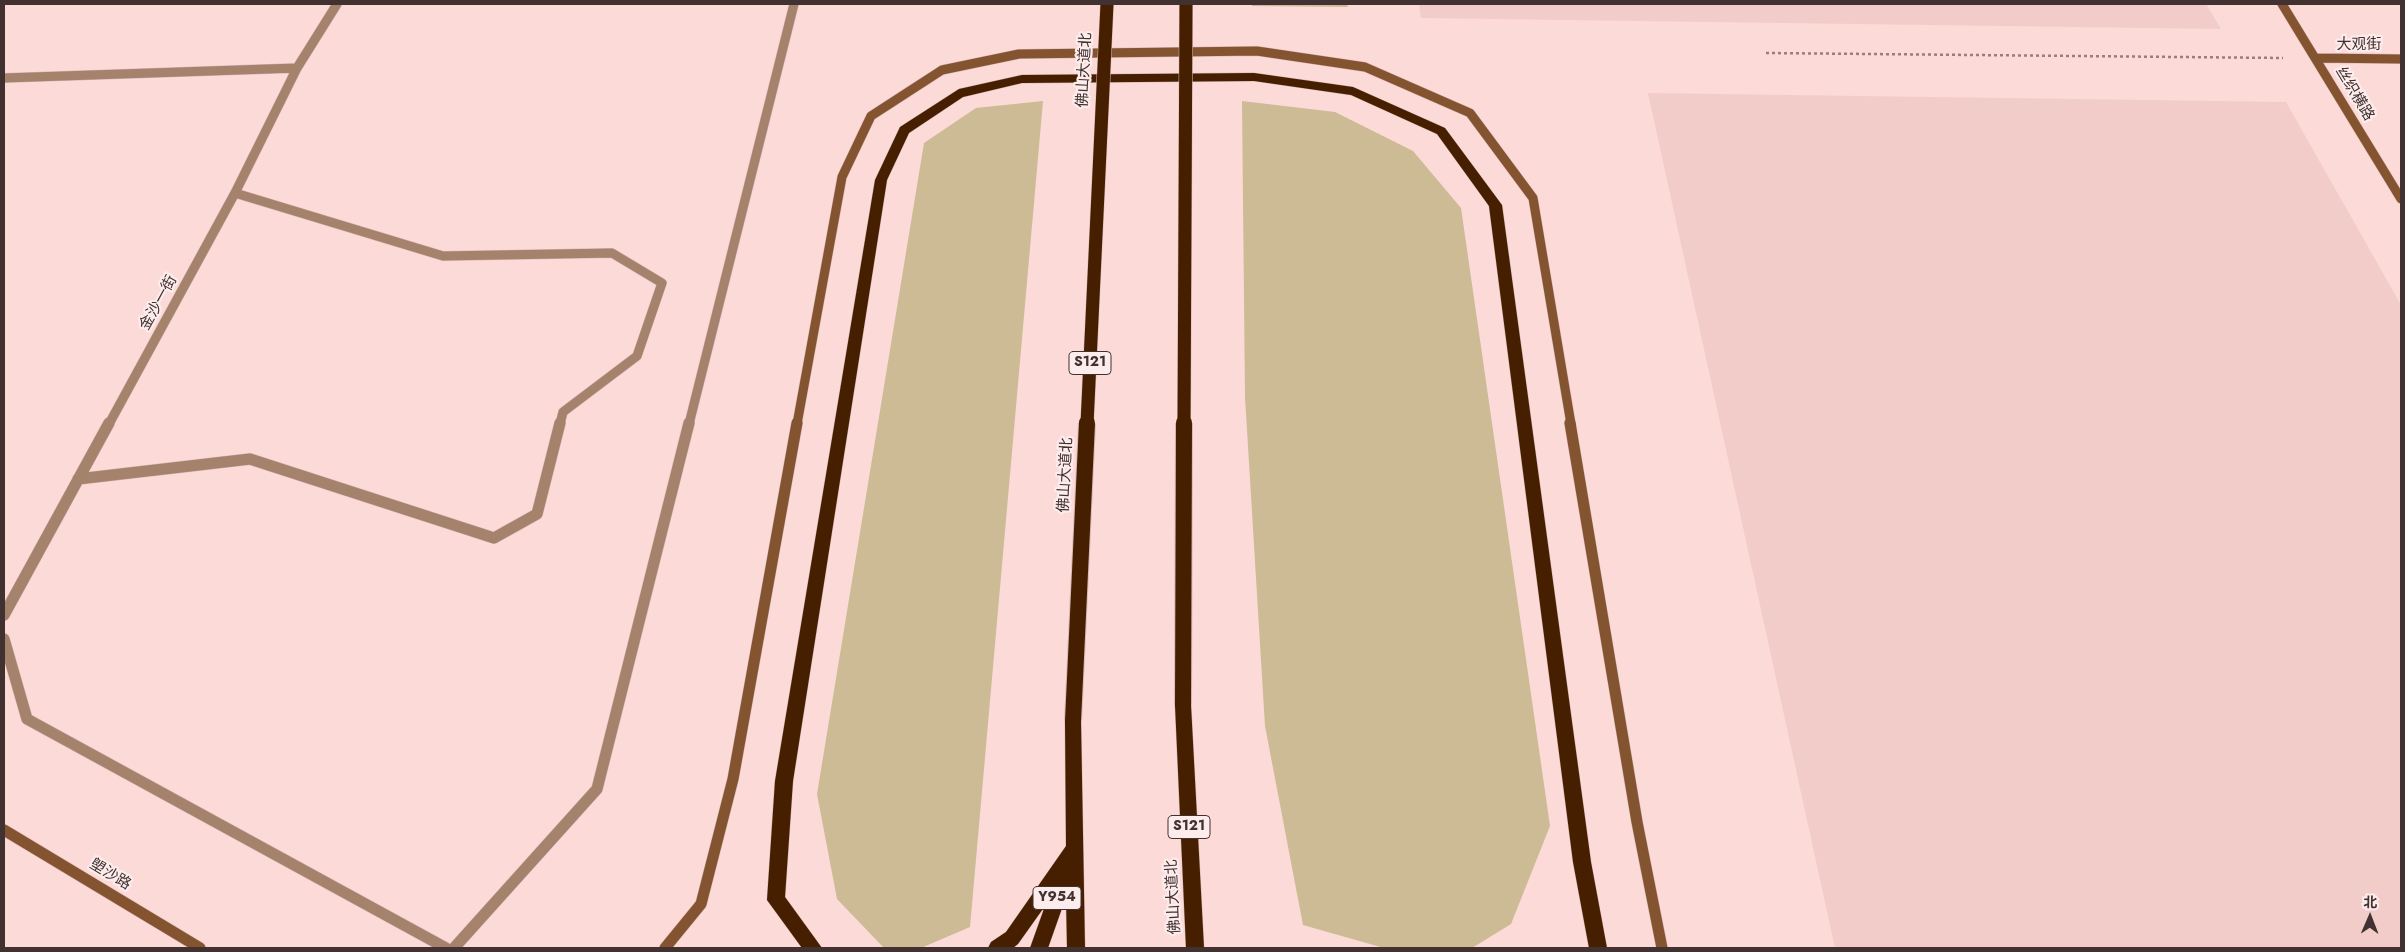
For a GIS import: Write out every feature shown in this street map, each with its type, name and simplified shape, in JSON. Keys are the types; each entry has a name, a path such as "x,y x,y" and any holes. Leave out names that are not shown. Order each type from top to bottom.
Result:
{"highway":[{"name":"佛山大道北","path":"1076,948 1073,721 1107,4"},
{"name":"佛山大道北","path":"1186,4 1183,705 1195,948"},
{"path":"813,948 776,900 784,781 881,180 904,130 959,92 1022,79 1254,77 1353,91 1441,131 1495,205 1582,862 1598,948"},
{"path":"997,948 1012,938 1076,847"},
{"name":"Y954","path":"1039,948 1076,847"}],"main road":[{"name":"丝织横路","path":"2282,4 2401,199"},
{"path":"665,948 701,904 728,798 842,177 871,116 942,70 1019,54 1257,52 1365,67 1470,113 1533,198 1637,822 1662,948"},
{"name":"大观街","path":"2316,58 2401,59"},
{"name":"塱沙路","path":"4,830 200,948"}],"street":[{"name":"金沙一街","path":"4,615 235,193 297,68 337,4"},
{"path":"454,948 597,789 794,4"},
{"path":"4,78 297,68"},
{"path":"78,479 250,459 494,538 537,514 563,412 637,356 662,283 612,253 443,256 235,193"},
{"path":"4,639 27,720 446,948"}],"path":[{"path":"1766,53 2316,58"}],"shaded area":[{"path":"1252,4 1347,4 1348,7 1252,6"},
{"path":"1419,4 2206,4 2221,29 1421,18"},
{"path":"1648,93 2286,102 2401,305 2401,948 1835,948"},
{"path":"1043,101 970,927 921,948 884,948 837,899 817,794 924,143 976,108"},
{"path":"1242,101 1335,112 1413,151 1461,208 1550,826 1511,924 1472,948 1384,948 1303,925 1265,726 1245,397"}]}
